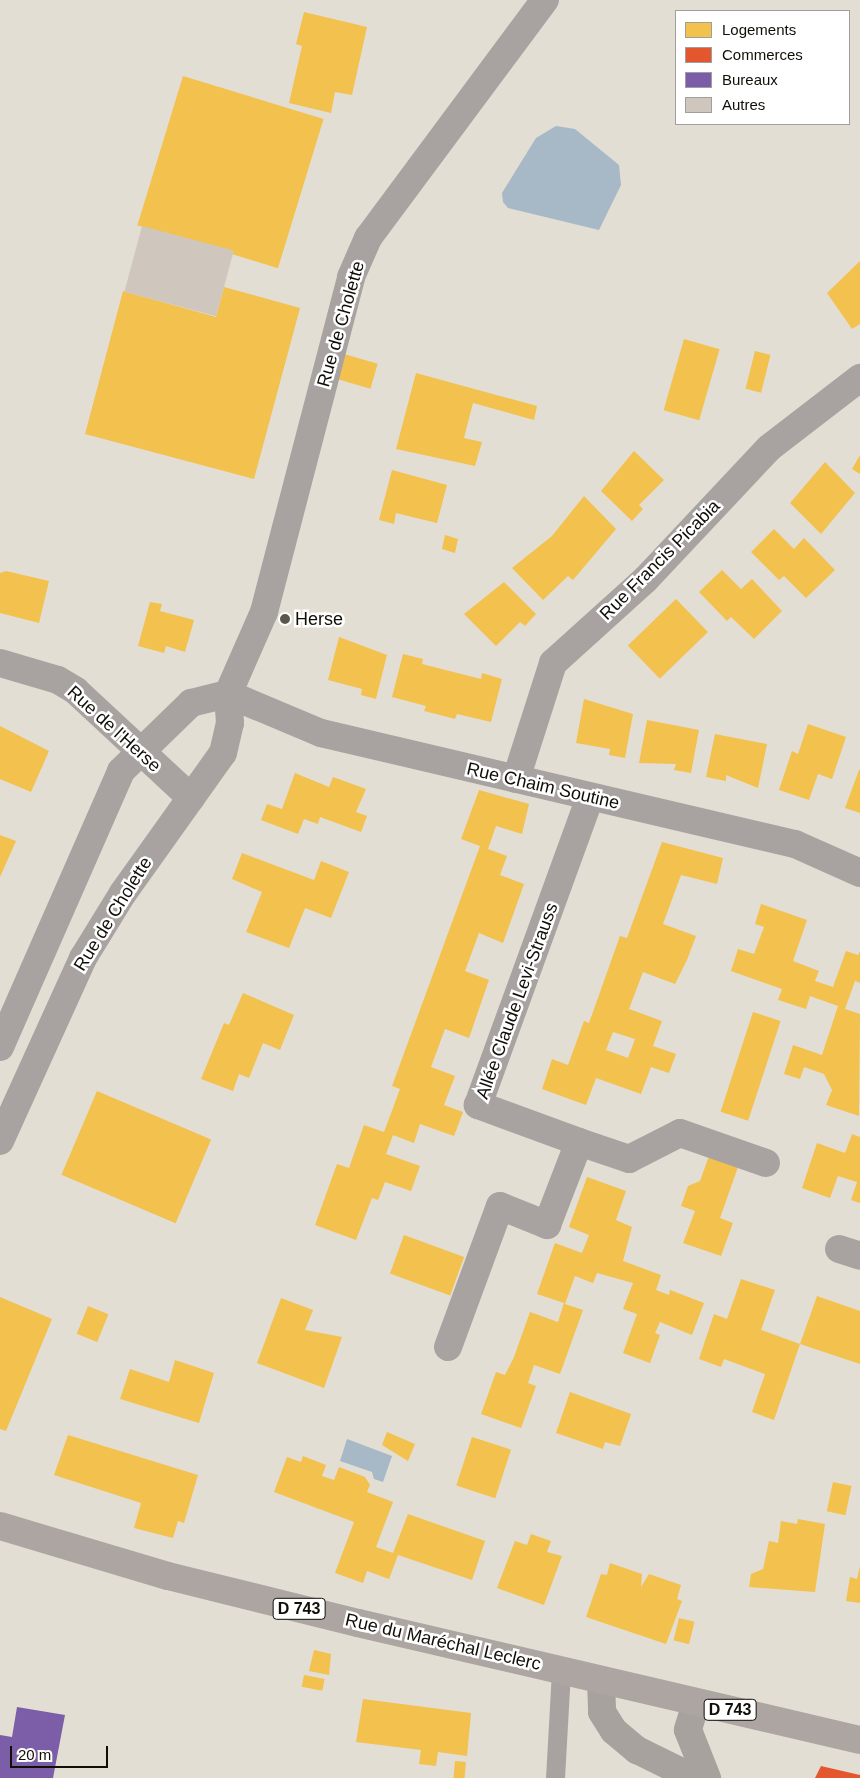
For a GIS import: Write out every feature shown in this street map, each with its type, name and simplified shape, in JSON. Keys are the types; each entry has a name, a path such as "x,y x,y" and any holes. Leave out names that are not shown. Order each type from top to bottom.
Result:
{"main road":[{"name":"Rue du Maréchal Leclerc","path":"0,1526 168,1576 860,1740"},
{"path":"601,1680 602,1712 614,1730 637,1750 694,1778"},
{"path":"696,1702 688,1730 707,1778"}],"street":[{"name":"Rue de Cholette","path":"0,1141 83,958 122,893 223,753 230,723 228,694 264,612 351,277 368,238 545,0"},
{"name":"Rue Francis Picabia","path":"516,779 553,663 644,580 769,448 860,378"},
{"name":"Rue de l'Herse","path":"0,664 58,680 76,691 138,751 192,798"},
{"path":"0,1046 110,794 138,751 191,703 228,694"},
{"name":"Rue Chaim Soutine","path":"228,694 321,733 795,844 860,873"},
{"name":"Allée Claude Levi-Strauss","path":"590,797 478,1105 629,1159 680,1133 766,1163"},
{"path":"448,1347 500,1206 547,1225 579,1142"}],"lane":[{"path":"555,1778 561,1670"}],"water":[{"path":"556,126 575,129 619,165 621,185 599,230 508,208 503,202 502,193 536,138"},
{"path":"347,1439 392,1456 383,1482 374,1479 372,1472 340,1461"}],"building: Logements":[{"path":"304,12 367,27 352,95 335,92 331,113 289,103 302,46 296,44"},
{"path":"183,76 324,119 278,268 137,225"},
{"path":"860,261 860,324 852,329 827,293"},
{"path":"224,287 300,308 254,479 85,434 123,291 216,317"},
{"path":"684,339 720,349 699,420 664,410"},
{"path":"755,351 771,355 761,393 746,389"},
{"path":"344,354 378,364 370,389 337,379"},
{"path":"416,373 537,406 534,420 473,403 464,438 482,442 475,466 396,449"},
{"path":"634,451 664,480 639,505 643,509 632,521 601,491"},
{"path":"860,455 860,474 852,469"},
{"path":"825,462 855,493 821,534 790,503"},
{"path":"392,470 447,485 437,523 396,513 394,524 379,520"},
{"path":"584,496 616,529 573,580 568,576 543,600 512,568 552,536"},
{"path":"774,529 794,549 804,538 835,570 806,598 784,576 779,580 751,552"},
{"path":"445,535 458,539 455,553 442,549"},
{"path":"722,570 741,589 752,579 782,611 754,639 731,617 727,621 699,592"},
{"path":"6,571 49,581 39,623 0,613 0,573"},
{"path":"504,582 536,614 525,626 520,622 496,646 464,614"},
{"path":"676,599 708,632 660,679 628,646"},
{"path":"150,602 162,604 160,611 194,620 185,652 166,646 164,653 138,646"},
{"path":"339,637 387,655 376,699 361,695 362,689 328,680"},
{"path":"403,654 423,659 422,664 481,679 482,673 502,679 491,722 457,714 455,719 424,711 426,706 392,697"},
{"path":"584,699 633,714 625,758 609,755 610,749 576,743"},
{"path":"647,720 699,730 691,773 674,770 676,764 639,763"},
{"path":"808,724 846,737 832,779 818,774 809,800 779,790 792,751 798,754"},
{"path":"0,726 49,751 31,792 0,779"},
{"path":"715,734 767,744 758,788 726,775 726,781 706,777"},
{"path":"860,770 860,813 845,808"},
{"path":"295,773 329,787 333,777 366,789 356,812 367,816 361,832 320,817 318,824 304,819 298,834 261,820 267,804 282,809"},
{"path":"479,790 529,804 522,834 496,826 488,849 507,856 500,875 524,884 503,943 479,933 465,971 489,980 469,1038 445,1029 431,1067 455,1076 444,1105 463,1112 454,1136 420,1124 414,1143 393,1135 386,1154 420,1166 411,1191 385,1182 378,1200 372,1198 356,1240 315,1225 337,1164 349,1168 364,1125 384,1132 400,1089 392,1086 480,846 461,839"},
{"path":"0,835 16,841 0,877"},
{"path":"662,842 723,858 717,884 681,875 663,924 696,936 687,960 675,984 643,972 629,1009 662,1021 653,1046 676,1054 669,1073 651,1067 641,1094 596,1078 586,1105 542,1089 552,1059 568,1065 584,1021 589,1023 620,936 627,938","holes":["613,1032 635,1039 628,1058 606,1050"]},
{"path":"242,853 314,880 321,861 349,872 331,918 305,908 289,948 246,932 262,892 232,879"},
{"path":"761,904 807,920 793,961 819,971 815,981 833,987 846,951 858,955 860,951 860,983 855,981 845,1009 860,1014 859,1116 826,1105 832,1090 824,1074 804,1067 800,1079 784,1074 793,1045 822,1055 838,1006 810,996 806,1009 778,1000 782,989 731,971 738,949 754,954 764,927 755,924"},
{"path":"243,993 294,1015 280,1050 263,1043 249,1078 239,1074 233,1091 201,1079 224,1023 229,1025"},
{"path":"753,1012 781,1021 748,1121 721,1112"},
{"path":"97,1091 211,1139 176,1223 61,1175"},
{"path":"852,1134 860,1137 860,1203 851,1200 857,1182 838,1176 830,1198 802,1188 817,1143 845,1153"},
{"path":"709,1156 738,1167 720,1218 733,1223 721,1256 683,1243 695,1211 681,1206 688,1186 700,1181"},
{"path":"587,1177 626,1191 616,1220 632,1227 623,1261 661,1275 656,1290 669,1295 670,1290 704,1303 692,1335 660,1322 655,1333 660,1335 650,1363 623,1353 637,1314 623,1309 633,1283 597,1273 593,1283 575,1276 565,1304 583,1310 560,1374 534,1365 528,1383 536,1386 521,1428 481,1414 496,1372 505,1375 514,1357 530,1312 558,1322 564,1303 537,1294 555,1243 582,1253 589,1235 569,1227"},
{"path":"404,1235 464,1257 450,1295 390,1274"},
{"path":"741,1279 775,1290 761,1330 800,1344 774,1420 752,1412 765,1374 724,1359 721,1367 699,1359 714,1314 727,1319"},
{"path":"817,1296 860,1311 860,1364 800,1344"},
{"path":"0,1297 52,1319 6,1431 0,1429"},
{"path":"281,1298 313,1310 305,1330 342,1337 324,1388 257,1363"},
{"path":"88,1306 108,1314 97,1342 77,1334"},
{"path":"175,1360 214,1373 199,1423 120,1399 130,1369 169,1382"},
{"path":"570,1392 631,1414 620,1446 605,1442 603,1449 556,1433"},
{"path":"387,1432 415,1444 408,1461 382,1445"},
{"path":"68,1435 198,1475 184,1523 178,1521 173,1538 134,1528 141,1503 54,1475"},
{"path":"472,1437 511,1450 495,1498 456,1486"},
{"path":"303,1456 326,1465 322,1476 334,1480 339,1467 365,1477 370,1485 367,1492 393,1502 376,1547 393,1553 408,1514 485,1541 472,1580 398,1555 389,1579 367,1571 363,1583 335,1573 354,1522 274,1492 287,1457 301,1462"},
{"path":"833,1482 852,1486 845,1515 827,1511"},
{"path":"798,1519 825,1524 815,1592 749,1587 751,1574 763,1569 769,1541 778,1543 781,1521 797,1524"},
{"path":"531,1534 551,1541 547,1552 562,1556 544,1605 497,1588 515,1541 527,1545"},
{"path":"610,1563 642,1574 641,1587 649,1574 681,1585 677,1599 682,1601 666,1644 586,1617 601,1574 607,1575"},
{"path":"860,1566 860,1603 846,1601 850,1577 857,1579"},
{"path":"679,1618 695,1622 689,1644 673,1640"},
{"path":"314,1650 331,1654 329,1675 309,1671"},
{"path":"304,1675 325,1679 322,1691 302,1687"},
{"path":"363,1699 471,1713 467,1756 438,1752 436,1766 419,1764 421,1750 356,1742"},
{"path":"455,1761 466,1762 465,1778 454,1778"}],"building: Commerces":[{"path":"821,1766 860,1775 860,1778 815,1778"}],"building: Bureaux":[{"path":"17,1707 65,1715 53,1778 0,1778 0,1735 12,1737"}],"building: Autres":[{"path":"142,226 234,251 216,316 124,292"}],"place":[{"name":"Herse","path":"285,619"}]}
